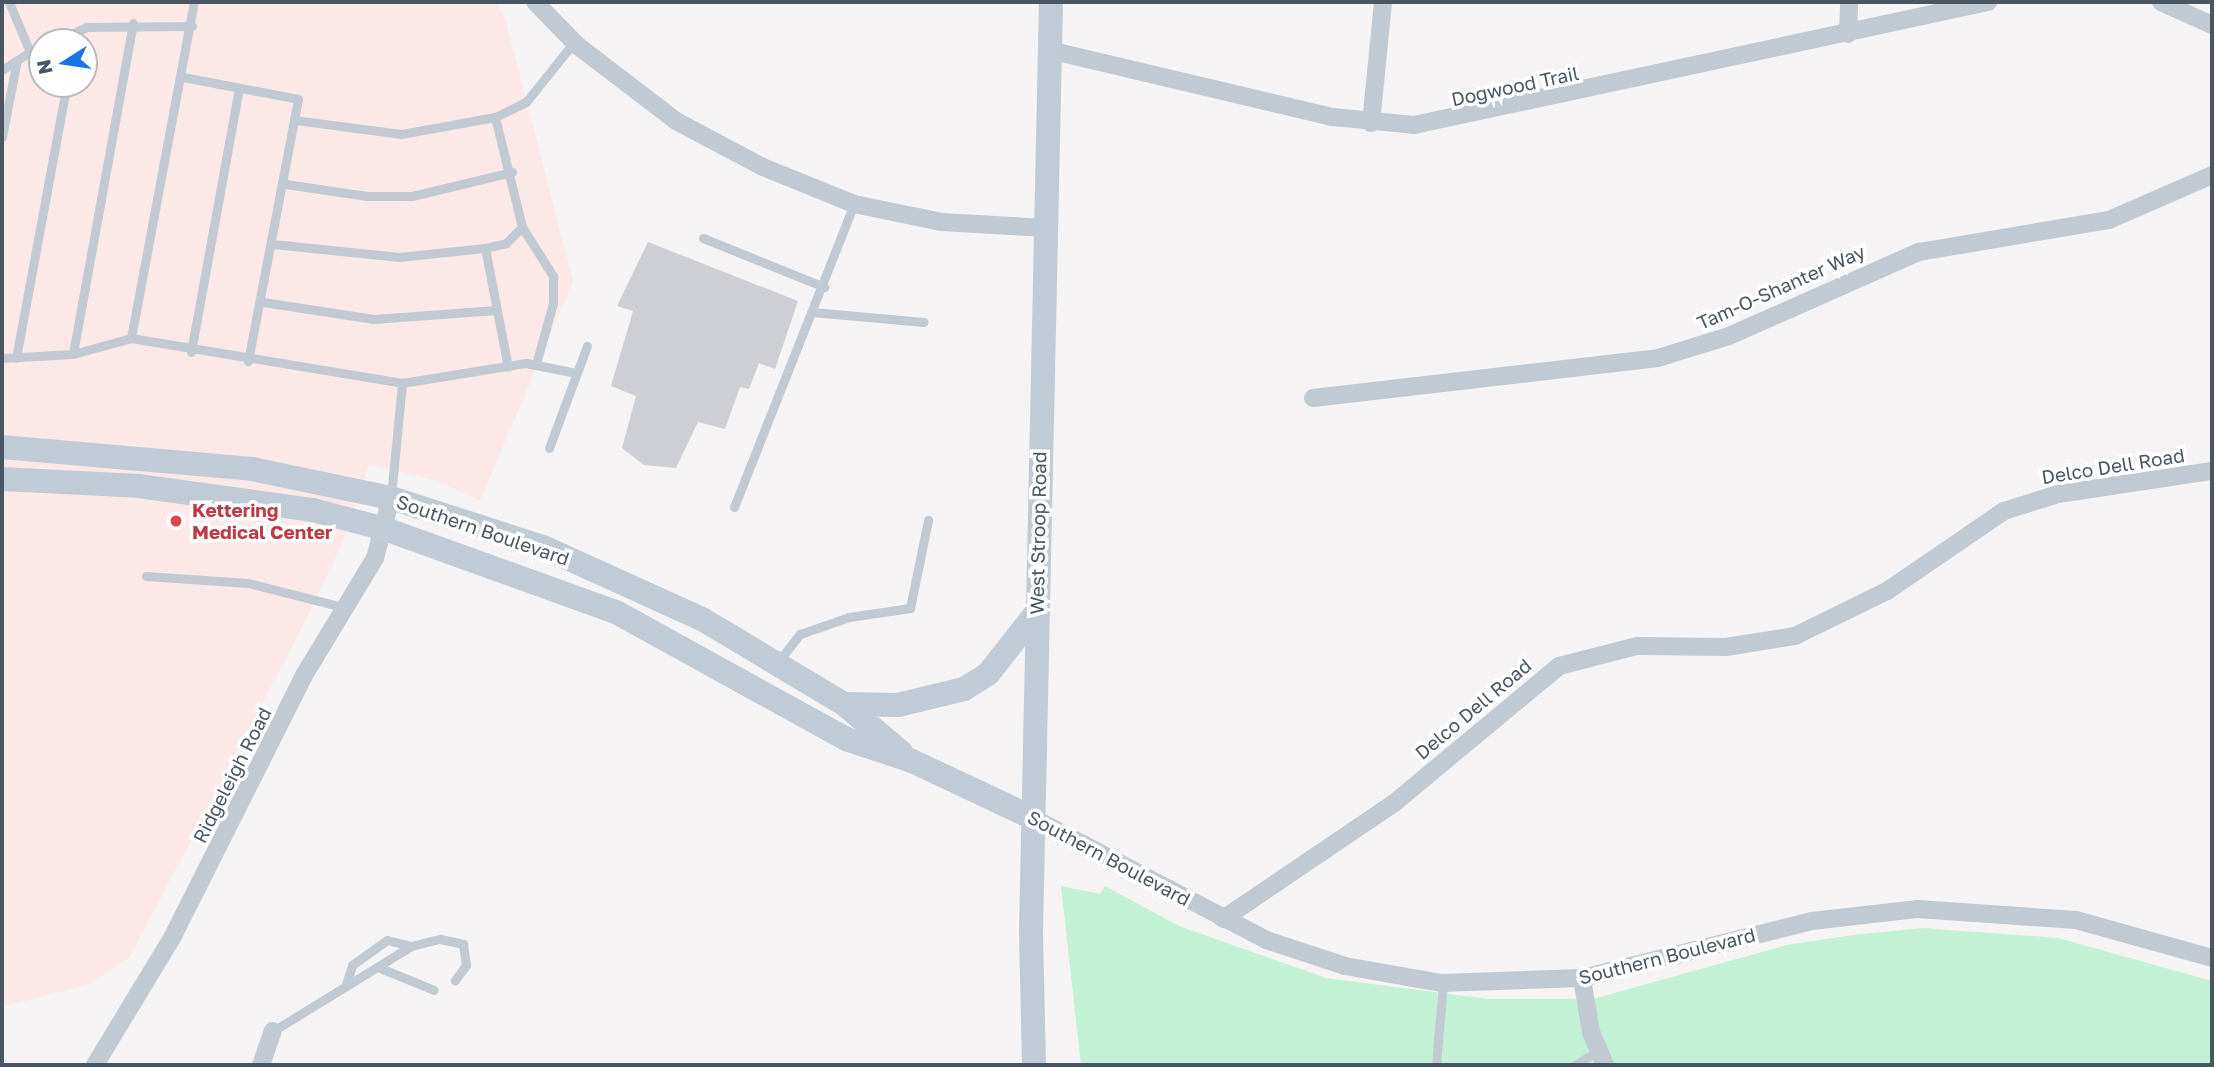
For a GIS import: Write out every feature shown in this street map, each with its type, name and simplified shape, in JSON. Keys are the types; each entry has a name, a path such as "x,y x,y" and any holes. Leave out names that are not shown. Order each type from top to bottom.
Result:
{"street":[{"path":"535,2 574,42 676,121 763,167 853,204 942,222 1045,228"},
{"name":"West Stroop Road","path":"1034,1065 1036,613 1051,2"},
{"path":"1371,123 1383,2"},
{"path":"1848,34 1849,2"},
{"name":"Dogwood Trail","path":"1049,50 1371,123 1438,124 1988,2"},
{"path":"2161,2 2212,25"},
{"name":"Tam-O-Shanter Way","path":"1313,398 1658,358 1729,336 1908,256 2109,220 2212,175"},
{"name":"Southern Boulevard","path":"2,447 252,469 391,498 543,547 702,620 844,704 912,761"},
{"name":"Delco Dell Road","path":"1223,919 1393,804 1559,666 1637,646 1726,647 1795,636 1855,610 2013,508 2058,494 2212,471"},
{"name":"Southern Boulevard","path":"2,479 138,486 313,510 385,529 616,612 846,739 912,761 1033,818 1223,919 1345,966 1443,983 1582,978 1812,921 1918,909 2076,920 2212,958"},
{"name":"Ridgeleigh Road","path":"95,1065 173,936 342,607 375,558 385,529 391,498"},
{"path":"844,704 898,705 964,689 988,674 1036,613"},
{"path":"1582,978 1601,1058"},
{"path":"261,1065 273,1031"}],"lane":[{"path":"9,2 28,47"},
{"path":"131,338 183,77 194,2"},
{"path":"97,28 133,23 192,26"},
{"path":"73,354 133,23"},
{"path":"294,120 401,134 495,117 526,102 574,42"},
{"path":"2,70 28,53"},
{"path":"2,137 17,60"},
{"path":"183,77 298,99 263,302 248,362"},
{"path":"191,352 239,89"},
{"path":"16,358 64,98"},
{"path":"495,117 512,172 522,227 552,276 553,303 536,364"},
{"path":"285,184 368,196 412,195 512,172"},
{"path":"734,506 824,287 853,204"},
{"path":"272,244 399,257 485,248 506,243 522,227"},
{"path":"704,239 824,287"},
{"path":"485,248 508,367"},
{"path":"263,302 374,319 496,310"},
{"path":"812,312 924,322"},
{"path":"2,358 73,354 131,338 248,362 402,383 536,364 576,373"},
{"path":"549,448 587,346"},
{"path":"391,498 402,383"},
{"path":"777,664 800,634 849,617 910,608 928,520"},
{"path":"146,576 248,583 342,607"},
{"path":"273,1031 346,984 380,968 411,946 440,939 463,944 466,965 455,981"},
{"path":"346,984 352,965 387,940 411,946"},
{"path":"380,968 434,990"},
{"path":"1436,1065 1443,983"},
{"path":"1575,1065 1601,1058"}],"shaded area":[{"name":"Kettering Medical Center","path":"2,2 495,2 505,18 573,281 480,501 439,481 369,465 343,542 303,625 130,957 90,984 2,1007"}],"green space":[{"path":"1061,886 1100,894 1105,886 1179,926 1326,978 1488,999 1593,999 1787,945 1853,935 1922,928 2058,938 2212,981 2212,1065 1081,1065"}],"building":[{"path":"648,242 798,301 775,369 759,363 749,389 740,387 725,429 698,422 676,468 644,465 622,448 636,396 611,386 633,311 617,306"}],"place":[{"name":"Kettering Medical Center","path":"176,521"}]}
